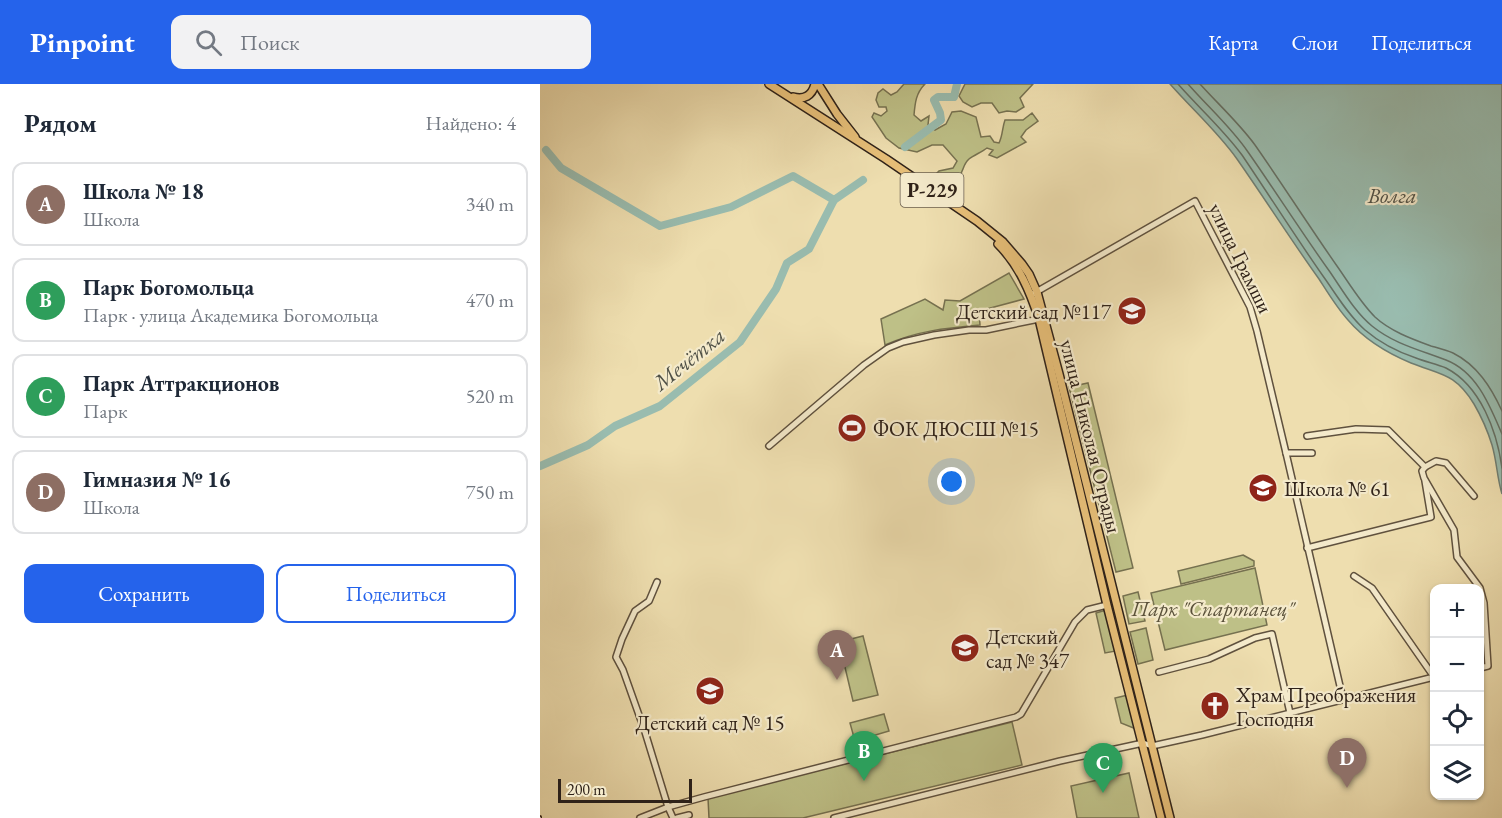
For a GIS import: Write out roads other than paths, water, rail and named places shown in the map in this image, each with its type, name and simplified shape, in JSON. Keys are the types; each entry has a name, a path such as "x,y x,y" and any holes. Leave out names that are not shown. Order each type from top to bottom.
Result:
{"main road":[{"path":"769,84 859,141"},
{"path":"790,97 807,97 817,84"},
{"name":"улица Николая Отрады","path":"817,84 859,141 988,234 1010,256 1034,293 1107,604 1161,818"},
{"name":"улица Николая Отрады","path":"859,141 977,220 1003,242 1022,264 1034,293 1059,374 1170,818"}],"street":[{"name":"улица Грамши","path":"1034,293 1195,201 1250,307 1343,699"},
{"path":"769,446 864,364 888,348 934,335 987,330 1039,319"},
{"path":"1307,436 1356,429 1388,430 1425,467"},
{"path":"1286,453 1312,453"},
{"path":"1307,548 1431,517 1422,471 1436,461 1446,463 1474,496"},
{"path":"1424,478 1454,530 1457,557 1480,588 1484,603 1488,666 1484,667"},
{"path":"1354,576 1372,588 1430,671"},
{"path":"657,582 649,601 635,611 616,657 623,670 645,732 668,807 675,818 689,815"},
{"path":"640,818 668,807 1016,717 1021,714 1075,622 1087,610 1107,604"},
{"path":"1159,672 1209,659 1255,638 1272,634 1290,713"},
{"path":"834,818 1060,761 1143,742 1152,746 1202,735 1430,678"}],"water":[{"name":"Волга","path":"1170,84 1502,84 1502,494 1494,451 1479,414 1467,394 1447,376 1393,355 1369,340 1355,327 1336,305 1230,149"}],"waterway":[{"name":"Мечётка","path":"905,147 941,120 934,100 938,97 954,97 957,84"},
{"name":"Мечётка","path":"546,150 561,168 660,226 731,207 793,176 834,200"},
{"name":"Мечётка","path":"540,466 588,445 615,426 660,406 740,342 776,289 787,263 809,249 834,200 863,180"}],"place":[{"name":"Детский сад №117","path":"1132,311"},
{"name":"ФОК ДЮСШ №15","path":"852,428"},
{"name":"Школа № 61","path":"1263,488"},
{"name":"Детский сад № 347","path":"965,648"},
{"name":"Школа № 18","path":"837,680"},
{"name":"Детский сад № 15","path":"710,691"},
{"name":"Храм Преображения Господня","path":"1215,706"},
{"name":"Парк Богомольца","path":"864,781"},
{"name":"Гимназия № 16","path":"1347,788"},
{"name":"Парк Аттракционов","path":"1103,793"}],"park label":[{"name":"Парк \"Спартанец\"","path":"1213,608"}]}
